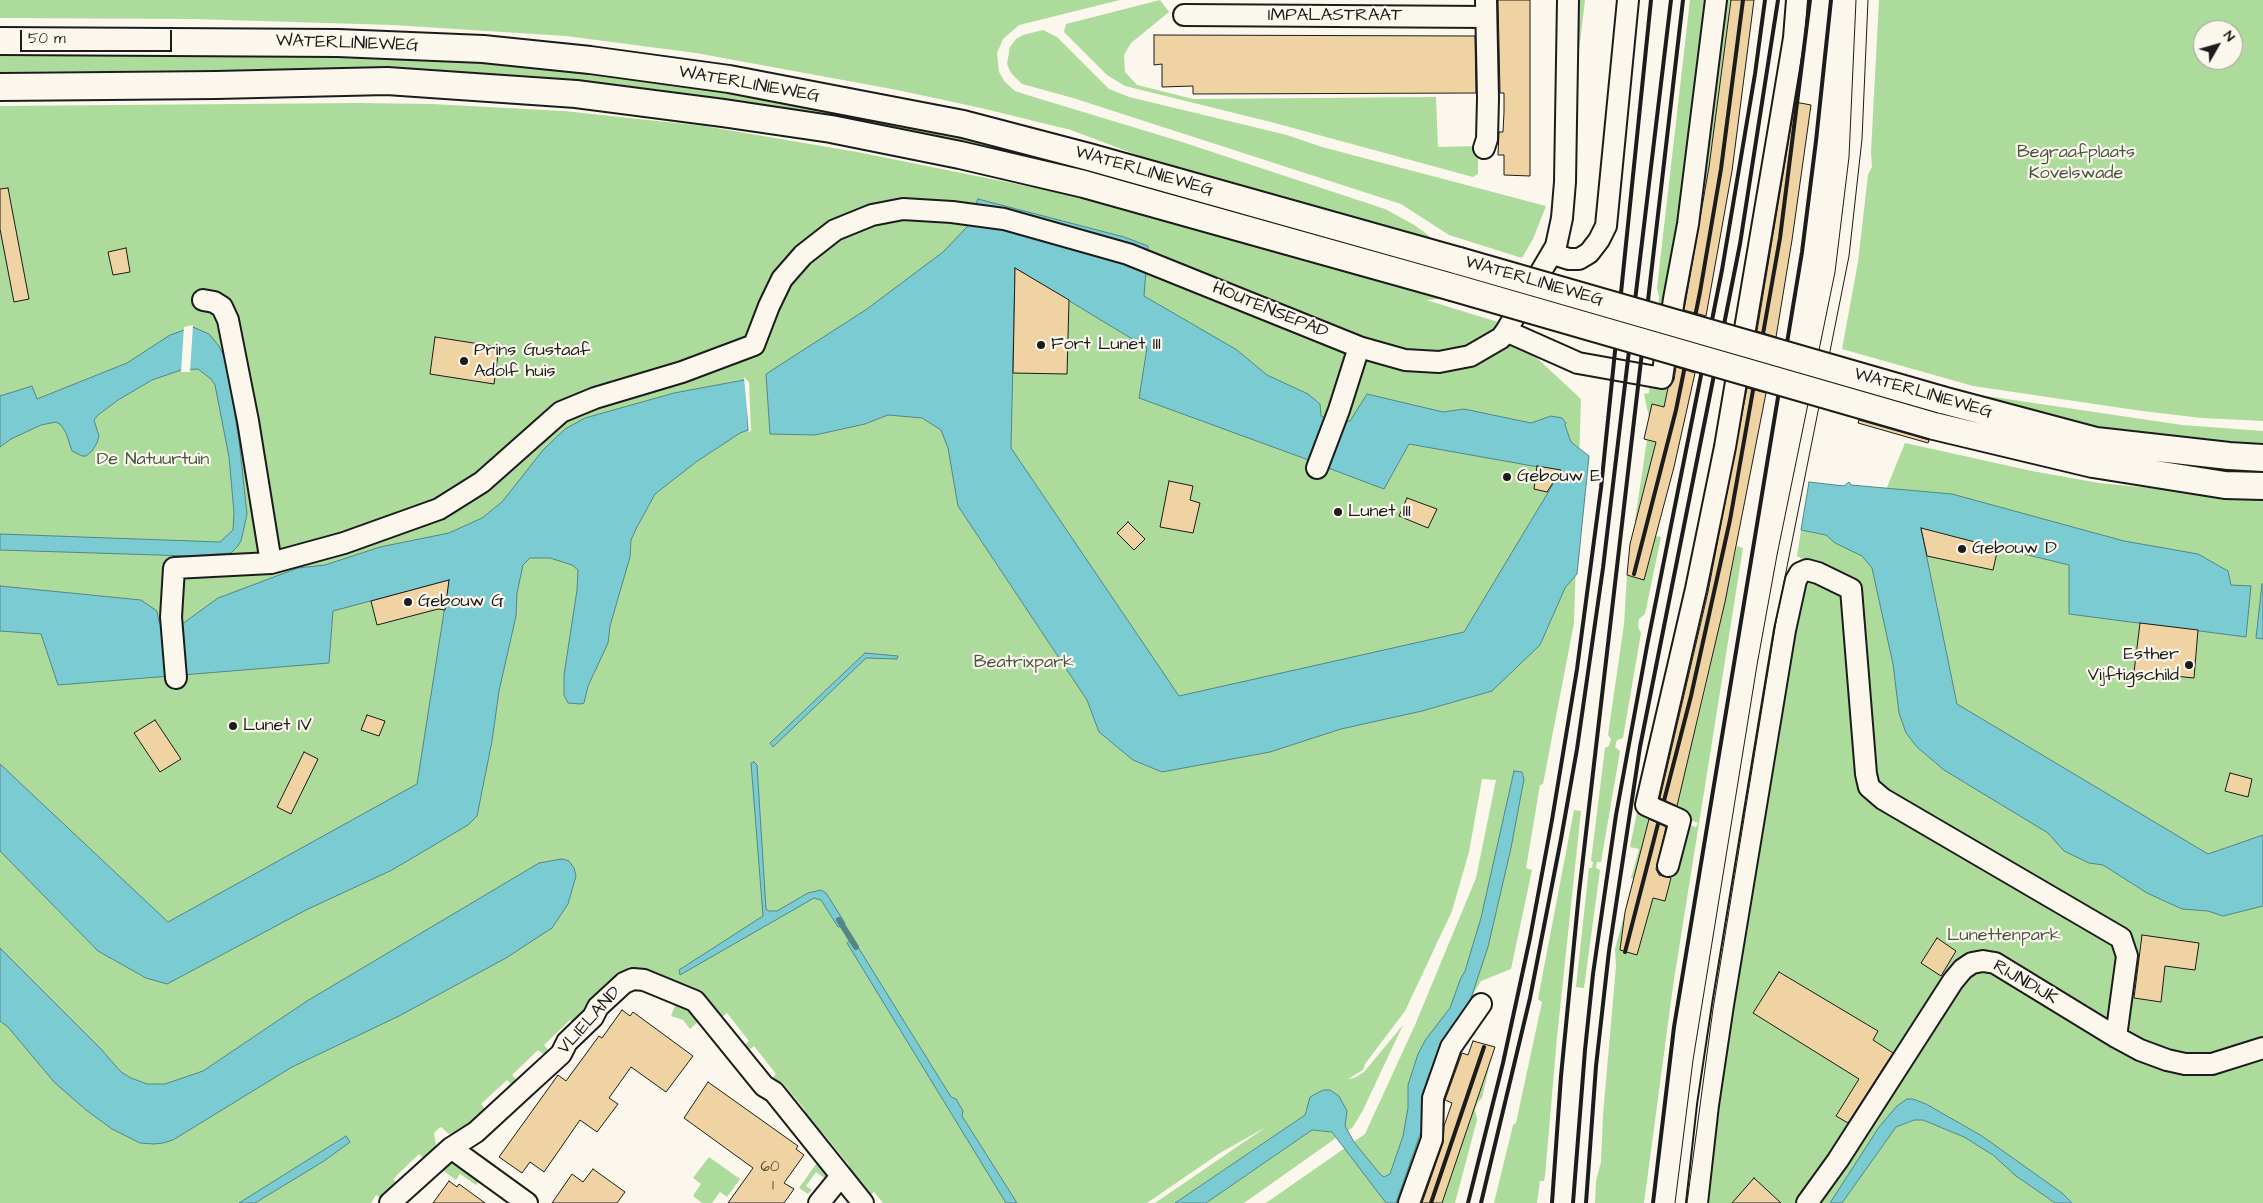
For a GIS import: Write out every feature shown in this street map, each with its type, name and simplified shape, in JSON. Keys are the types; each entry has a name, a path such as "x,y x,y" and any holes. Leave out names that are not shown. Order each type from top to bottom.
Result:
{"main road":[{"name":"WATERLINIEWEG","path":"0,41 338,43 483,49 590,60 729,80 963,124 1089,157 1942,400 2096,441 2263,458"},
{"name":"WATERLINIEWEG","path":"0,87 387,81 576,94 723,112 850,133 960,155 1084,184 1452,287 1934,426 2093,464 2225,485 2263,486"}],"street":[{"name":"HOUTENSEPAD","path":"271,563 344,543 439,509 482,482 561,412 595,398 682,372 754,345 782,279 803,255 823,238 872,215 903,209 952,212 1004,219 1128,254 1359,346 1404,360 1439,362 1470,356 1501,338 1556,246 1563,206 1568,68 1568,0"},
{"path":"1552,254 1569,259 1579,259 1589,253 1599,240 1606,226 1628,0"},
{"path":"1506,331 1578,363 1662,378 1688,224 1716,0"},
{"path":"1668,866 1680,820 1646,805 1692,607 1725,447 1780,128 1794,38 1797,0"},
{"name":"IMPALASTRAAT","path":"1184,15 1486,8 1488,98 1487,138 1484,148"},
{"path":"176,678 171,618 174,568 271,563 248,421 228,320 222,307 214,302 203,300"},
{"path":"1317,468 1339,410 1359,346"},
{"path":"1697,1203 1708,1105 1723,1005 1785,630 1796,580 1800,573 1807,570 1818,573 1851,589 1866,774 1869,787 1883,799 2121,938 2127,956 2116,1037"},
{"name":"RIJNDIJK","path":"1807,1203 1838,1160 1953,981 1964,969 1972,964 1983,961 1995,963 2140,1050 2185,1064 2212,1064 2263,1048"},
{"name":"VLIELAND","path":"390,1203 451,1148 476,1132 561,1054 567,1042 593,1017 598,1007 624,983 633,979 644,980 695,1001 764,1086 774,1092 863,1203"},
{"path":"1409,1203 1432,1139 1433,1098 1451,1047 1481,1004"},
{"path":"451,1148 527,1203"},
{"path":"819,1203 841,1176"}],"green space":[{"path":"0,0 1120,0 1019,25 1003,39 997,53 999,72 1005,82 1015,91 1179,141 1385,209 1416,226 1433,239 1433,244 1166,166 1071,130 897,90 696,53 566,36 393,25 193,19 0,18"},
{"path":"1160,0 1169,12 1131,43 1124,55 1125,72 1137,85 1193,99 1436,97 1438,147 1478,146 1478,174 1473,177 1271,122 1125,86 1107,75 1064,32 1066,24"},
{"path":"1576,0 1585,0 1578,59 1574,63"},
{"path":"1690,0 1731,0 1709,167 1688,290 1664,407 1652,405 1649,417 1644,394 1649,393 1659,297 1657,288"},
{"name":"Begraafplaats Kovelswade","path":"1879,0 2263,0 2263,421 2202,418 2142,411 1973,386 1842,349 1858,262 1868,175 1872,167 1871,152"},
{"path":"1043,30 1057,37 1109,89 1129,97 1287,135 1322,147 1546,206 1533,239 1522,258 1449,235 1401,204 1073,98 1022,84 1011,73 1007,64 1010,47 1016,39 1023,35"},
{"path":"0,52 277,52 519,63 758,94 1012,146 1355,242 1352,248 824,116 697,96 613,86 350,69 0,72"},
{"name":"Beatrixpark","path":"431,104 564,111 704,126 857,152 1121,205 1449,298 1426,300 1498,322 1581,399 1574,623 1543,784 1540,785 1526,868 1532,870 1511,969 1481,981 1446,1041 1424,1139 1403,1203 1266,1203 1365,1134 1415,1025 1476,878 1496,780 1482,779 1469,852 1452,911 1405,1011 1365,1064 1363,1070 1348,1079 1364,1072 1403,1025 1353,1127 1348,1131 1345,1126 1346,1123 1306,1108 1305,1115 1175,1203 1155,1203 1266,1127 1220,1153 1147,1203 883,1203 874,1192 868,1197 846,1171 849,1165 822,1132 813,1131 801,1114 805,1110 782,1082 777,1086 771,1079 776,1074 754,1046 744,1054 740,1049 749,1041 727,1013 721,1018 701,994 629,967 612,983 588,1014 575,1024 570,1020 544,1045 549,1051 545,1055 538,1050 512,1075 521,1084 515,1089 507,1080 481,1104 486,1110 458,1135 449,1134 441,1127 439,1128 434,1133 436,1145 432,1153 424,1159 419,1154 393,1179 397,1184 382,1199 376,1195 371,1203 0,1203 0,106"},
{"path":"1946,388 1973,394 2182,425 2263,431 2263,449 2149,436 2089,426 2026,412"},
{"path":"1647,440 1656,442 1636,524 1635,520"},
{"name":"Lunettenpark","path":"1905,443 2032,471 2099,483 2263,499 2263,1203 1701,1203 1800,584 1807,578 1840,577 1797,556 1801,530 1826,535 1835,543 1860,554"},
{"path":"1656,536 1661,537 1645,614 1639,619 1638,627 1641,633 1623,738 1617,740 1615,747 1620,751 1601,862 1597,862 1596,868 1600,870 1584,988 1576,987 1589,868 1592,868 1593,862 1591,861 1605,748 1609,746 1611,739 1608,735 1624,624 1627,575 1644,580"},
{"path":"1737,546 1743,548 1673,986 1644,1203 1595,1203 1596,1181 1601,1162 1603,1115 1616,966 1615,949 1625,912 1620,950 1637,955 1653,898 1665,900 1687,824 1696,827 1698,823 1678,815 1677,803 1703,699"},
{"path":"1639,802 1652,808 1634,879 1631,878 1639,849 1630,847"},
{"path":"1574,810 1581,811 1544,1181 1540,1181 1537,1203 1494,1203 1513,1125 1516,1123 1542,1002 1538,999"},
{"path":"676,1003 691,1008 700,1020 690,1029 683,1020 671,1016"},
{"path":"1492,1055 1482,1098 1475,1110 1477,1120 1455,1203 1442,1203"},
{"path":"1312,1130 1332,1132 1336,1138 1244,1203 1206,1203"},
{"path":"709,1157 740,1179 727,1197 720,1192 712,1203 702,1203 693,1196 701,1184 693,1178"},
{"path":"821,1157 830,1172 827,1180 816,1172 806,1186 812,1190 808,1194 799,1188"},
{"path":"449,1162 479,1181 476,1185 460,1174 456,1180 438,1167"}],"water":[{"path":"978,199 1124,237 1148,246 1144,296 1237,350 1267,375 1308,394 1320,404 1321,416 1330,420 1314,462 1139,398 1147,348 1015,268 1011,448 1179,696 1464,632 1561,471 1409,444 1384,489 1323,466 1340,422 1350,421 1367,394 1443,412 1464,409 1531,423 1551,416 1562,418 1566,423 1571,442 1589,456 1577,574 1565,588 1540,645 1492,691 1422,711 1341,729 1270,752 1162,772 1133,760 1099,732 1087,700 958,506 948,448 941,430 922,418 888,415 865,424 815,435 770,434 766,374 867,309 943,252 967,227"},
{"path":"193,327 209,334 219,346 226,361 239,440 247,514 241,541 237,547 231,553 189,556 0,550 0,534 220,542 233,530 234,512 229,457 215,385 211,379 198,369 181,370 152,380 118,400 98,415 94,420 99,436 97,443 86,456 72,451 66,433 61,425 56,422 41,425 11,439 0,447 0,396 32,386 37,399 127,363 170,335"},
{"path":"744,380 747,382 748,430 740,433 696,462 655,494 637,527 631,540 630,557 610,626 608,643 588,686 584,703 568,703 564,695 564,675 577,590 578,570 572,565 550,558 530,558 523,565 517,593 516,616 499,691 492,741 477,816 468,825 392,870 306,910 167,984 146,978 98,951 0,851 0,764 168,922 417,784 449,580 333,611 329,663 182,675 178,627 218,598 298,568 325,565 380,547 449,533 482,518 502,502 543,450 565,429 585,418 674,393"},
{"path":"1809,482 1844,486 1849,482 1851,485 1952,494 2124,541 2198,554 2228,571 2231,585 2251,586 2246,637 2069,614 2069,565 1921,529 1957,704 2208,854 2263,835 2263,906 2223,916 2208,911 2182,909 2147,893 2103,865 2089,863 2064,851 2048,833 1944,770 1917,747 1906,733 1899,713 1893,664 1872,568 1862,556 1835,543 1826,535 1801,530"},
{"path":"2263,584 2263,639 2256,638"},
{"path":"0,586 141,600 157,611 159,623 166,627 170,676 58,685 41,634 0,631"},
{"path":"865,653 898,656 897,659 866,658 773,747 770,743"},
{"path":"754,762 757,765 766,909 777,911 808,893 821,890 826,893 845,923 844,926 838,927 821,900 814,898 680,975 679,970 763,916 751,763"},
{"path":"1514,771 1522,772 1524,779 1511,848 1488,947 1470,1001 1446,1041 1424,1123 1396,1203 1386,1203 1332,1132 1312,1130 1206,1203 1175,1203 1305,1115 1310,1097 1323,1090 1330,1090 1339,1096 1347,1111 1345,1126 1354,1142 1380,1174 1384,1177 1390,1174 1403,1136 1408,1108 1408,1085 1418,1054 1426,1039 1450,1008 1465,971 1481,918"},
{"path":"562,859 569,861 574,868 576,876 568,904 552,928 506,958 399,1016 292,1067 173,1140 163,1143 140,1143 112,1129 86,1110 54,1082 8,1027 0,1021 0,948 100,1048 121,1072 147,1084 165,1084 203,1071 307,1001 539,863"},
{"path":"853,939 951,1097 956,1099 963,1111 962,1116 1017,1203 1006,1203 847,943"},
{"path":"1907,1099 1913,1099 1926,1104 1982,1136 2062,1193 2072,1203 2055,1203 2016,1176 1993,1155 1964,1137 1923,1120 1914,1120 1896,1127 1842,1203 1830,1203 1879,1127 1897,1106"},
{"path":"346,1136 350,1142 324,1161 255,1203 239,1203"}],"pier":[{"path":"193,325 190,372 181,372 184,327"},
{"path":"744,377 749,382 751,430 749,433"}],"building":[{"path":"1498,0 1530,0 1530,176 1504,175 1504,155 1498,155 1499,132 1503,132 1504,93 1500,93"},
{"path":"1731,0 1754,0 1732,171 1706,316 1684,310 1709,167"},
{"path":"1154,35 1475,36 1476,93 1193,94 1193,86 1162,87 1162,64 1154,65"},
{"path":"1795,102 1811,105 1776,337 1757,331"},
{"path":"8,188 29,299 14,302 0,229 0,189"},
{"path":"126,248 130,272 113,275 108,252"},
{"name":"Fort Lunet III","path":"1015,268 1069,300 1067,374 1013,373"},
{"name":"Prins Gustaaf Adolf huis","path":"435,337 499,347 494,384 430,374"},
{"path":"1676,367 1695,373 1674,467 1644,580 1627,575 1630,544 1656,442 1644,439 1652,404 1664,407 1668,388 1674,380"},
{"path":"1747,388 1766,393 1725,602 1677,806 1660,798 1708,592"},
{"path":"1859,420 1929,440 1928,443 1858,423"},
{"path":"1537,466 1561,470 1547,492 1534,489"},
{"path":"1169,481 1193,486 1190,500 1200,503 1193,533 1160,527"},
{"path":"1407,498 1437,509 1428,528 1399,516"},
{"path":"1128,522 1145,539 1134,550 1117,533"},
{"name":"Gebouw D","path":"1921,528 1998,548 1993,570 1927,556"},
{"name":"Gebouw G","path":"449,580 445,610 438,609 377,625 371,601"},
{"path":"2140,623 2198,630 2194,678 2134,672"},
{"path":"367,715 385,721 379,736 361,730"},
{"path":"155,720 181,759 160,772 134,733"},
{"path":"304,752 318,759 291,814 277,807"},
{"path":"2230,773 2252,779 2248,797 2225,791"},
{"path":"1649,819 1666,827 1656,869 1659,875 1671,878 1665,901 1653,898 1637,955 1620,950 1625,912"},
{"path":"2142,935 2199,943 2195,970 2165,966 2161,1002 2134,998"},
{"path":"1937,938 1956,951 1941,976 1921,963"},
{"path":"1779,972 1878,1031 1873,1040 1893,1053 1848,1123 1836,1116 1859,1079 1753,1013"},
{"path":"622,1010 630,1016 633,1012 693,1056 666,1092 631,1067 609,1098 618,1104 597,1132 580,1120 544,1172 530,1162 522,1173 499,1157 558,1075 566,1081 599,1036 602,1038"},
{"path":"1473,1041 1495,1047 1442,1203 1422,1203 1443,1143 1444,1126 1452,1103 1445,1100 1462,1053 1468,1055"},
{"path":"708,1082 798,1146 796,1149 804,1155 784,1183 794,1189 784,1203 728,1203 753,1168 684,1118"},
{"path":"593,1169 625,1192 617,1203 552,1203 572,1174 583,1182"},
{"path":"1754,1178 1781,1203 1732,1203"},
{"path":"449,1181 457,1187 459,1184 485,1203 433,1203"}],"waterway":[{"path":"839,920 856,947"}],"tram line":[{"path":"1675,1203 1693,1060 1757,665 1777,555 1835,272 1849,157 1856,0"},
{"path":"1687,1203 1713,1009 1776,622 1849,256 1862,139 1868,0"}],"railway":[{"path":"1468,1203 1503,1063 1530,938 1577,669 1601,488 1651,0"},
{"path":"1481,1203 1530,998 1577,749 1603,568 1671,0"},
{"path":"1552,1203 1561,1076 1579,893 1683,0"},
{"path":"1634,574 1676,410 1700,292 1721,169 1743,0"},
{"path":"1573,1203 1593,974 1616,815 1647,646 1722,270 1755,74 1765,0"},
{"path":"1586,1203 1596,1066 1609,951 1640,747 1740,244 1778,0"},
{"path":"1625,952 1691,696 1730,520 1780,238 1810,0"},
{"path":"1653,1203 1674,1027 1802,252 1831,0"},
{"path":"1431,1203 1484,1047"}],"place":[{"name":"Fort Lunet III","path":"1041,345"},
{"name":"Prins Gustaaf Adolf huis","path":"464,361"},
{"name":"Gebouw E","path":"1507,477"},
{"name":"Lunet III","path":"1338,512"},
{"name":"Gebouw D","path":"1962,549"},
{"name":"Gebouw G","path":"408,602"},
{"name":"Esther Vijftigschild","path":"2189,665"},
{"name":"Lunet IV","path":"233,726"}],"park label":[{"name":"De Natuurtuin","path":"153,460"}]}
